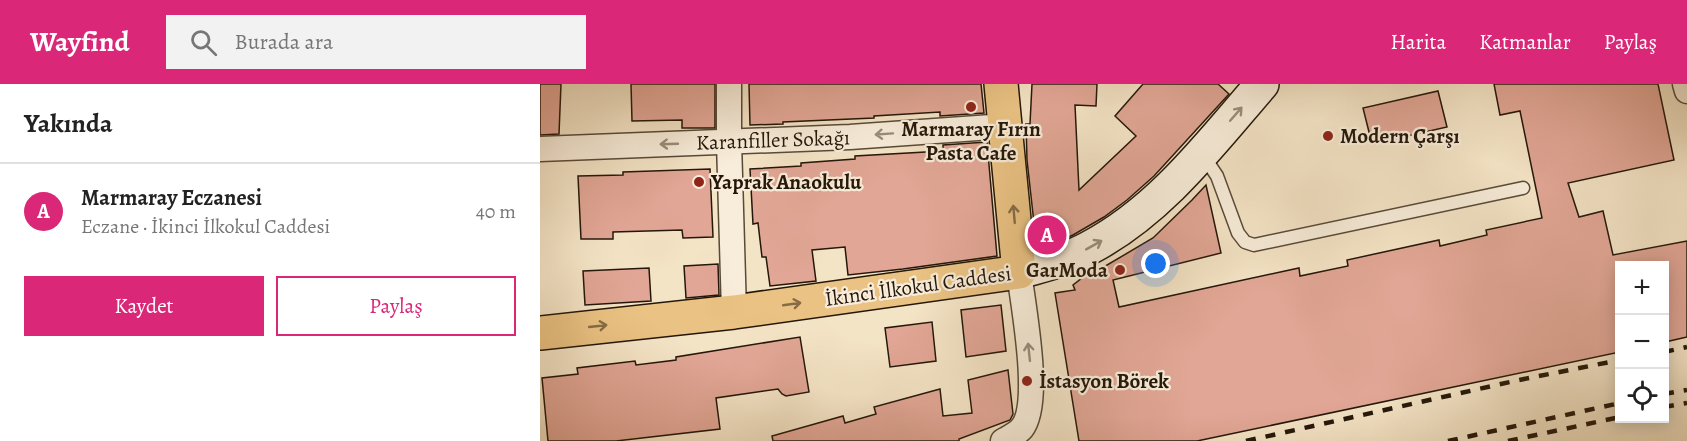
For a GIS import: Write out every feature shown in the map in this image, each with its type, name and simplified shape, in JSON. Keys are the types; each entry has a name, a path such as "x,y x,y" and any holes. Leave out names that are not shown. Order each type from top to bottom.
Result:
{"main road":[{"path":"1001,84 1020,272"},
{"name":"İkinci İlkokul Caddesi","path":"540,333 734,312 1020,272"}],"street":[{"path":"729,84 734,312"},
{"name":"İkinci İlkokul Caddesi","path":"1020,272 1066,259 1088,249 1110,237 1145,210 1188,170 1262,84"},
{"path":"1685,84 1687,91"},
{"name":"Karanfiller Sokağı","path":"540,149 850,137 1006,126"},
{"path":"1003,441 1023,427 1031,394 1030,361 1020,272"}],"lane":[{"path":"1199,157 1209,164 1217,176 1238,233 1245,242 1254,245 1523,188"}],"building":[{"path":"540,84 561,84 559,134 540,135"},
{"path":"631,84 715,84 715,128 682,128 682,120 632,121"},
{"path":"749,84 981,84 984,113 940,116 940,112 750,125"},
{"path":"1032,84 1097,84 1096,106 1075,105 1079,190 1136,136 1115,116 1143,84 1218,84 1229,94 1154,176 1127,200 1073,235 1066,238 1036,241 1027,160 1026,124 1030,124"},
{"path":"1494,84 1658,84 1674,160 1568,183 1579,217 1603,211 1613,255 1687,241 1687,337 1669,341 1669,261 1615,261 1615,353 1197,441 1079,441 1055,293 1075,290 1073,285 1086,275 1153,238 1206,185 1221,253 1113,280 1119,307 1299,268 1300,276 1348,266 1347,260 1439,240 1440,246 1487,235 1486,230 1542,218 1520,111 1500,115"},
{"path":"1438,91 1447,127 1372,144 1363,108"},
{"path":"987,142 997,256 848,275 845,247 812,250 816,281 770,286 766,257 762,257 758,223 753,224 750,169 801,166 801,163 855,159 855,156 943,151 943,145"},
{"path":"710,169 713,237 683,238 682,230 613,232 613,239 581,239 578,176"},
{"path":"718,264 719,295 686,298 684,266"},
{"path":"649,268 651,301 585,305 583,271"},
{"path":"1001,305 1006,351 966,357 961,310"},
{"path":"932,322 936,361 890,367 885,328"},
{"path":"800,337 809,392 786,396 778,389 716,398 720,429 616,441 548,441 542,378 578,374 577,368 635,361 636,365 676,360 676,357"},
{"path":"1008,370 1013,414 1010,420 959,439 959,441 773,441 772,436 843,416 845,423 876,414 874,407 940,389 943,416 972,413 968,380"}],"railway":[{"path":"1669,351 1687,347"},
{"path":"1246,441 1615,361"},
{"path":"1669,393 1687,390"},
{"path":"1669,406 1687,403"},
{"path":"1448,441 1615,404"},
{"path":"1508,441 1615,418"}],"place":[{"name":"Marmaray Fırın Pasta Cafe","path":"971,107"},
{"name":"Modern Çarşı","path":"1328,136"},
{"name":"Yaprak Anaokulu","path":"699,182"},
{"name":"Marmaray Eczanesi","path":"1047,235"},
{"name":"GarModa","path":"1120,270"},
{"name":"İstasyon Börek","path":"1027,381"}]}
